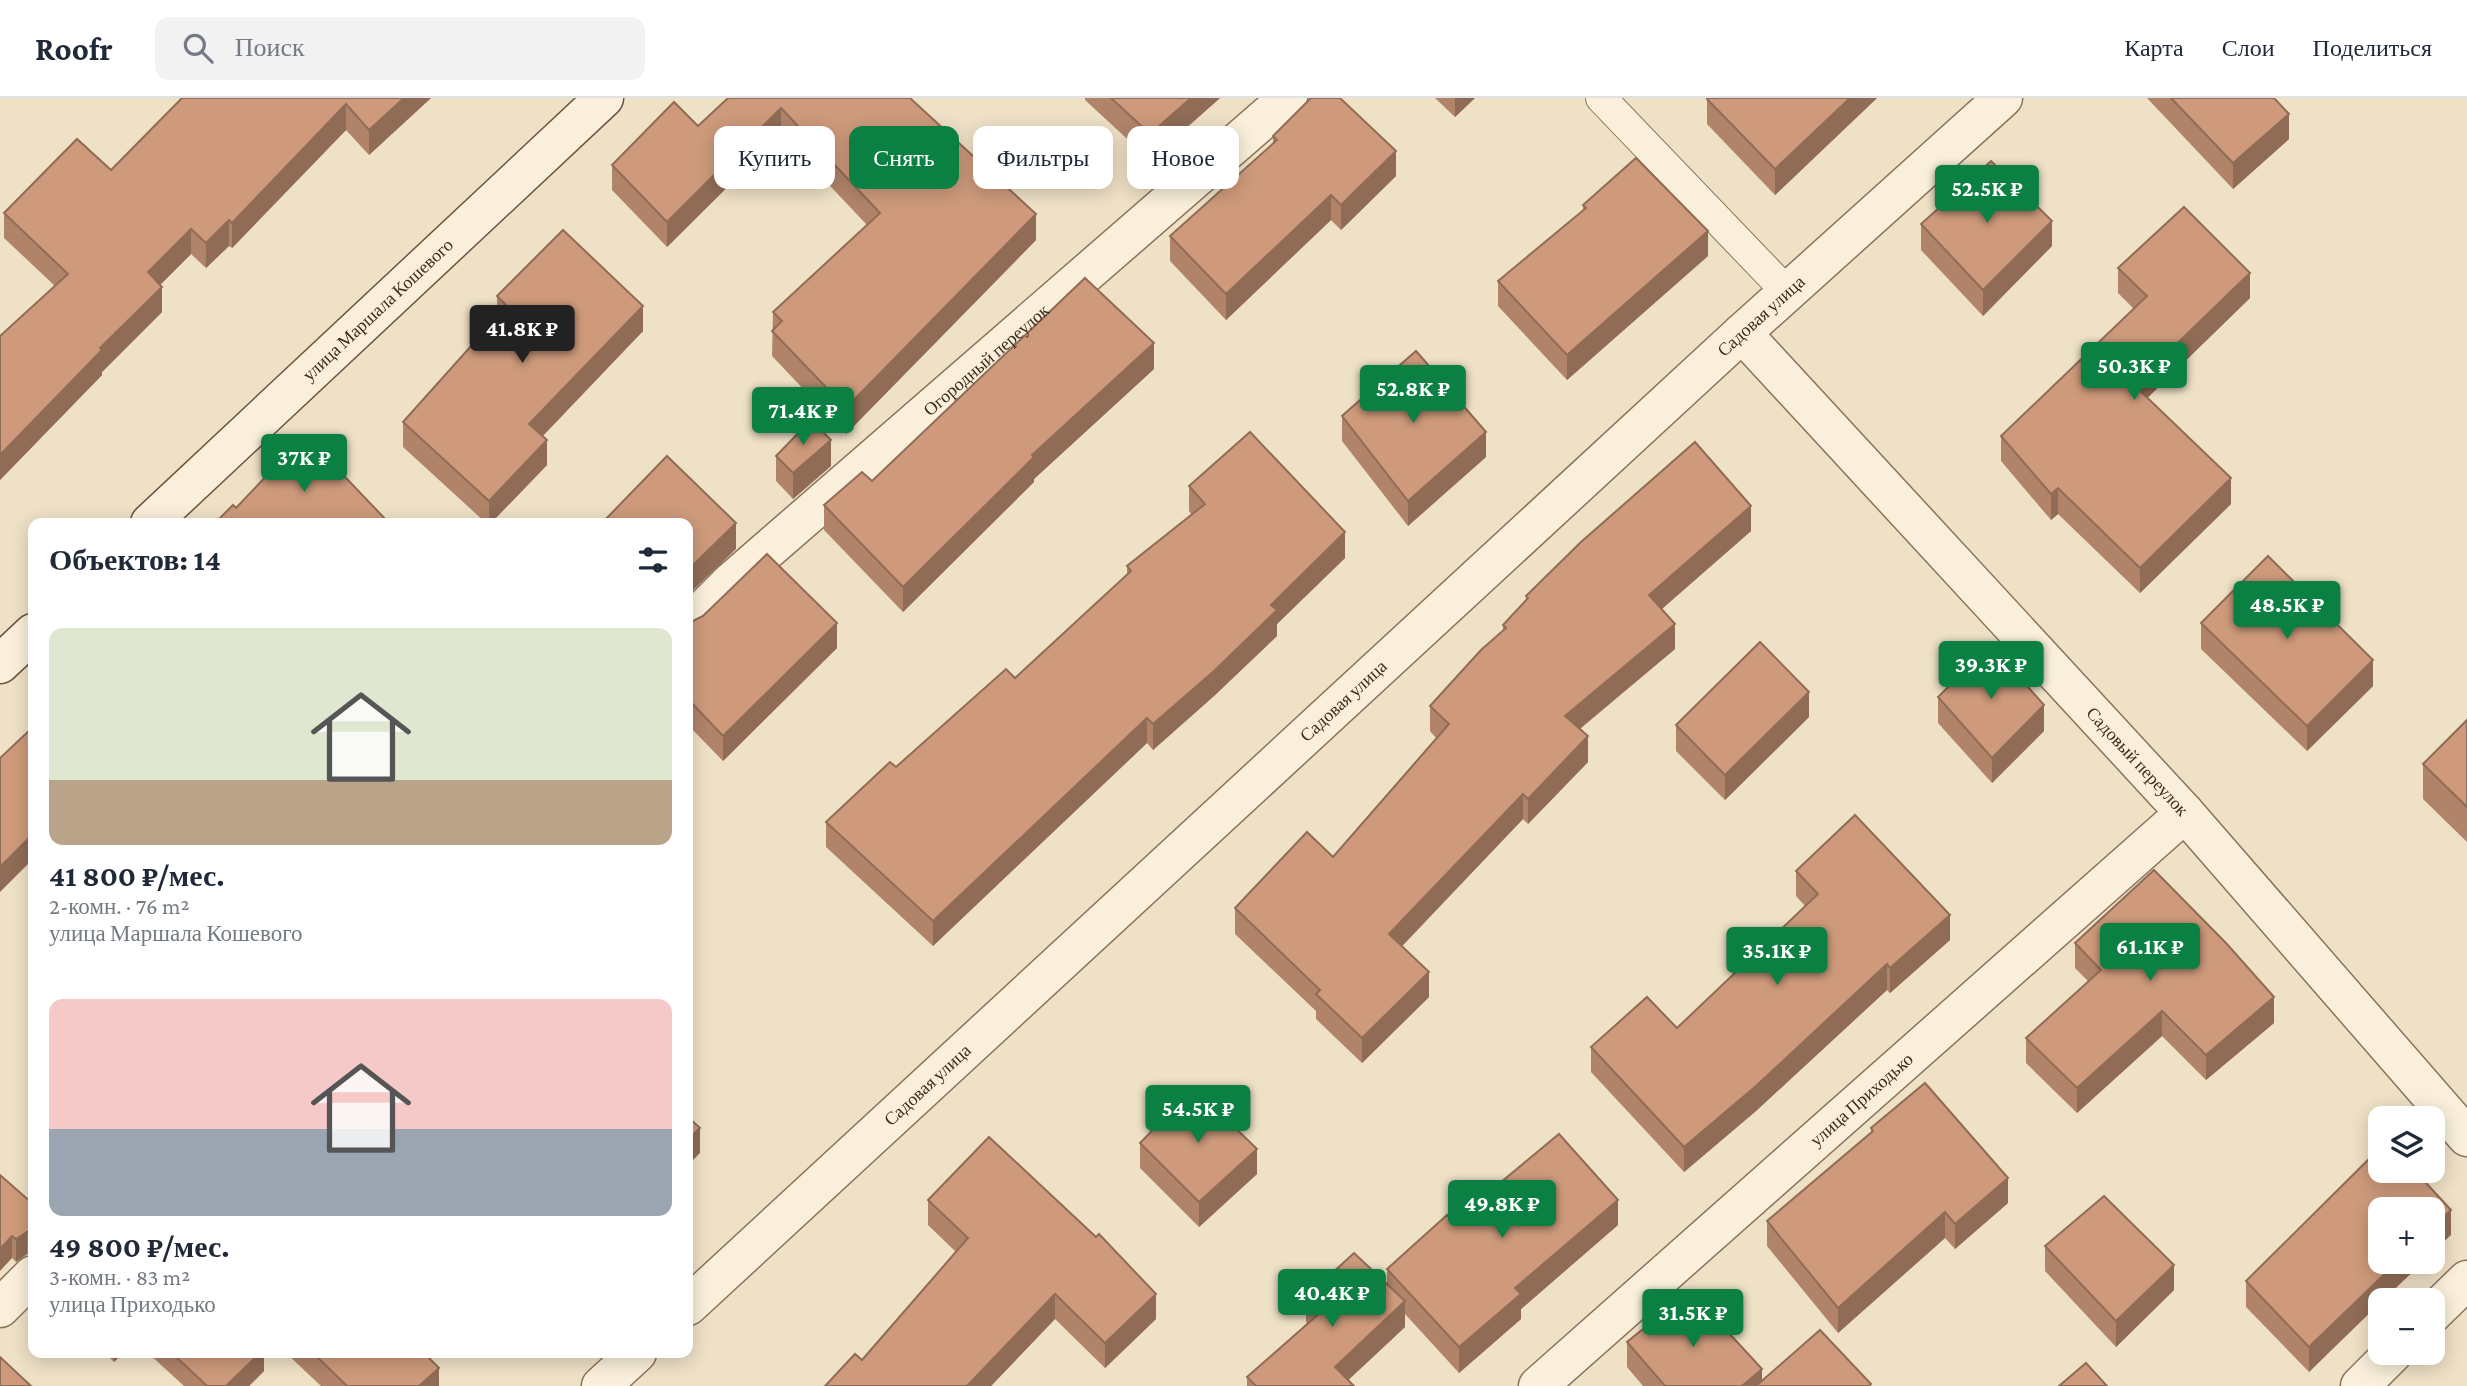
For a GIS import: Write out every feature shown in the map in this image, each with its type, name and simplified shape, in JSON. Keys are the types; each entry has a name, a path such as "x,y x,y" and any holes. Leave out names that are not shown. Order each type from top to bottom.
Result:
{"street":[{"name":"улица Маршала Кошевого","path":"155,518 604,98"},
{"name":"Огородный переулок","path":"693,620 732,581 1288,98"},
{"name":"Садовая улица","path":"693,1301 1742,333 2003,98"},
{"name":"Садовый переулок","path":"1742,333 2185,813 2467,1136"},
{"path":"0,664 28,638"},
{"name":"улица Приходько","path":"1538,1386 2185,813"},
{"path":"0,1308 28,1280"},
{"path":"2445,1301 2467,1280"},
{"path":"601,1386 632,1358"},
{"path":"2360,1386 2381,1365"}],"lane":[{"path":"1601,98 1787,292"}],"building":[{"path":"182,98 404,98 369,130 346,104 232,223 229,220 206,243 191,229 148,272 162,287 100,348 102,350 0,455 0,336 68,274 4,213 77,139 111,170"},
{"path":"728,98 910,98 940,126 849,126 849,180 835,165 835,126 798,126 781,108 763,126 714,126 714,175 667,222 612,165 674,102 698,126"},
{"path":"1111,98 1191,98 1159,126 1141,126"},
{"path":"1311,98 1340,98 1396,151 1341,205 1331,195 1226,294 1170,236 1222,189 1239,189 1239,174 1277,140 1273,136"},
{"path":"1708,98 1850,98 1775,169"},
{"path":"2171,98 2274,98 2289,114 2233,163"},
{"path":"959,143 973,156 973,189 1009,189 1036,214 846,408 772,331 782,321 773,312 880,213 857,189 959,189"},
{"path":"1636,158 1708,231 1567,355 1498,281 1586,208 1583,205"},
{"path":"1991,161 2052,221 1983,290 1921,224"},
{"path":"2184,207 2250,273 2134,385 2231,478 2140,568 2058,488 2051,494 2001,436 2147,296 2118,268"},
{"path":"563,230 643,306 529,424 547,440 489,501 403,422 507,306 497,296"},
{"path":"1085,278 1154,343 1032,455 1034,457 903,587 824,505 862,472 872,481"},
{"path":"1416,351 1486,432 1408,501 1342,416"},
{"path":"811,420 831,440 793,473 776,456"},
{"path":"1250,432 1345,532 1271,605 1277,610 1214,671 1153,724 1147,718 933,921 826,822 890,762 896,767 1006,669 1015,678 1131,571 1127,566 1205,504 1189,486"},
{"path":"305,435 384,518 220,518 233,505 236,508"},
{"path":"1695,442 1751,506 1649,595 1675,624 1565,716 1588,736 1528,799 1523,794 1389,934 1429,972 1362,1038 1316,994 1320,990 1235,908 1307,832 1333,857 1449,724 1430,706 1481,650 1506,628 1503,625 1528,598 1526,596 1581,542"},
{"path":"667,456 736,523 693,565 693,518 607,518"},
{"path":"767,554 837,623 723,736 693,704 693,621 703,616"},
{"path":"2268,556 2373,660 2307,726 2201,623"},
{"path":"1760,642 1809,692 1725,775 1676,725"},
{"path":"1991,645 2044,705 1992,758 1938,697"},
{"path":"2467,720 2467,807 2423,764"},
{"path":"28,732 28,839 0,867 0,758"},
{"path":"1855,815 1950,915 1890,968 1887,964 1756,1086 1684,1147 1591,1047 1647,997 1677,1028 1818,894 1796,871"},
{"path":"2154,870 2226,943 2274,997 2206,1055 2162,1011 2077,1088 2026,1038 2101,970 2075,943"},
{"path":"1925,1083 2008,1178 1955,1224 1945,1212 1838,1308 1767,1221"},
{"path":"1194,1088 1257,1149 1199,1202 1140,1143"},
{"path":"693,1122 700,1128 693,1134"},
{"path":"1559,1134 1618,1200 1515,1288 1521,1294 1459,1347 1387,1269 1447,1215 1453,1222"},
{"path":"989,1137 1096,1237 1099,1234 1156,1294 1105,1343 1055,1294 967,1386 825,1386 855,1354 862,1360 968,1238 928,1200"},
{"path":"2368,1160 2368,1183 2426,1183 2439,1197 2368,1197 2368,1274 2385,1274 2309,1347 2246,1281"},
{"path":"0,1175 28,1200 28,1232 16,1239 12,1236 0,1249"},
{"path":"2104,1196 2174,1265 2116,1321 2045,1246"},
{"path":"2445,1204 2451,1210 2445,1216"},
{"path":"1354,1253 1405,1301 1335,1367 1354,1386 1256,1386 1247,1377 1321,1312 1306,1297"},
{"path":"1690,1291 1762,1369 1742,1386 1665,1386 1627,1342"},
{"path":"1820,1330 1871,1384 1869,1386 1756,1386"},
{"path":"0,1357 31,1386 0,1386"},
{"path":"177,1358 255,1358 226,1386 207,1386"},
{"path":"318,1358 429,1358 439,1368 419,1386 347,1386"},
{"path":"2086,1363 2107,1386 2059,1386"}]}
